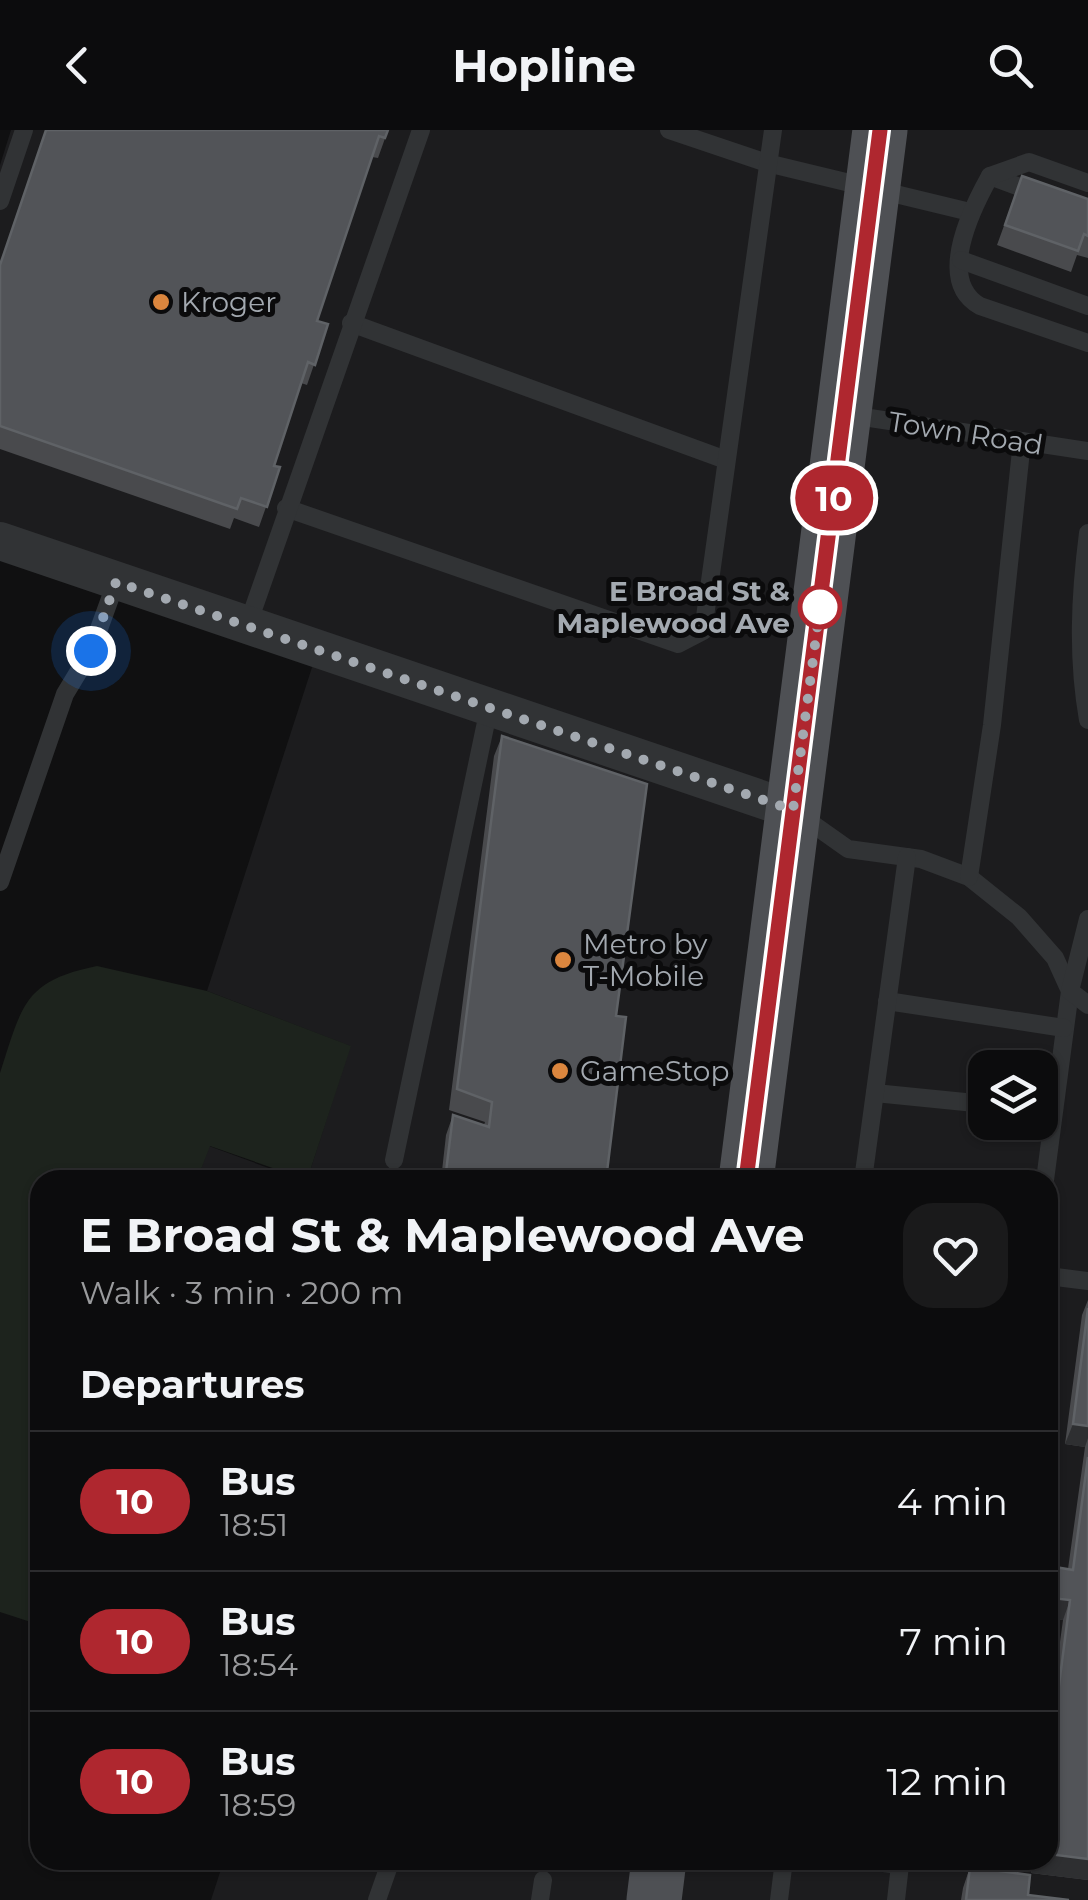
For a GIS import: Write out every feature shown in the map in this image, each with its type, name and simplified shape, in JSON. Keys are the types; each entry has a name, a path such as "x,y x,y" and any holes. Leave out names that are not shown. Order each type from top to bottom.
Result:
{"main road":[{"path":"747,1170 880,130"},
{"path":"654,1900 658,1870"}],"street":[{"path":"0,541 793,810"}],"lane":[{"path":"0,200 24,130"},
{"path":"247,627 421,130"},
{"path":"669,130 767,163 970,212"},
{"path":"286,508 678,644 703,630 773,130"},
{"path":"1088,183 1029,162 990,176 970,212 959,286 967,298 1088,343"},
{"path":"990,176 1055,200"},
{"path":"960,260 1088,306"},
{"path":"351,323 726,460"},
{"name":"Town Road","path":"844,414 1088,451"},
{"path":"969,877 992,725 1022,441"},
{"path":"1088,532 1080,595 1081,681 1088,720"},
{"path":"0,882 65,694 91,651 116,582"},
{"path":"394,1160 490,708"},
{"path":"793,810 848,849 907,858 969,877 1019,916 1055,958 1070,991 1088,1005"},
{"path":"864,1170 907,858"},
{"path":"1058,1055 1088,919"},
{"path":"887,1001 1064,1028"},
{"path":"875,1093 968,1102"},
{"path":"1045,1170 1046,1140"},
{"path":"1058,1277 1088,1281"},
{"path":"377,1900 388,1870"},
{"path":"779,1900 783,1870"},
{"path":"896,1900 902,1870"},
{"path":"540,1900 543,1880"}],"shaded area":[{"path":"11,130 1088,130 1088,1900 211,1900 221,1870 1058,1870 1058,1170 310,1170 350,1046 207,991 317,652 0,543 0,165"},
{"path":"97,966 207,991 351,1046 310,1170 278,1170 210,1146 201,1170 30,1170 30,1622 0,1612 0,1073 29,1000 40,989 72,972"},
{"path":"209,1146 274,1170 201,1170"}],"building":[{"name":"Kroger","path":"46,130 388,130 385,138 379,136 317,321 328,324 315,365 308,362 274,466 280,467 267,507 241,498 237,509 0,426 0,265"},
{"path":"1022,176 1088,199 1088,236 1084,234 1078,251 1005,225"},
{"path":"502,736 647,784 616,1016 626,1017 607,1170 446,1170 453,1115 489,1127 492,1102 457,1089"},
{"path":"1088,1308 1088,1426 1073,1424"},
{"path":"1088,1457 1088,1859 1058,1855 1058,1693 1070,1600 1058,1599 1058,1568 1073,1570"},
{"path":"970,1870 992,1870 1030,1875 1028,1895 1069,1900 966,1900"}],"bus line":[{"name":"10","path":"747,1170 880,130"}],"place":[{"name":"Kroger","path":"161,302"},
{"name":"E Broad St & Maplewood Ave","path":"820,607"},
{"name":"Metro by T-Mobile","path":"563,960"},
{"name":"GameStop","path":"560,1071"}],"route":[{"path":"91,651 116,582 793,810 820,607"}]}
